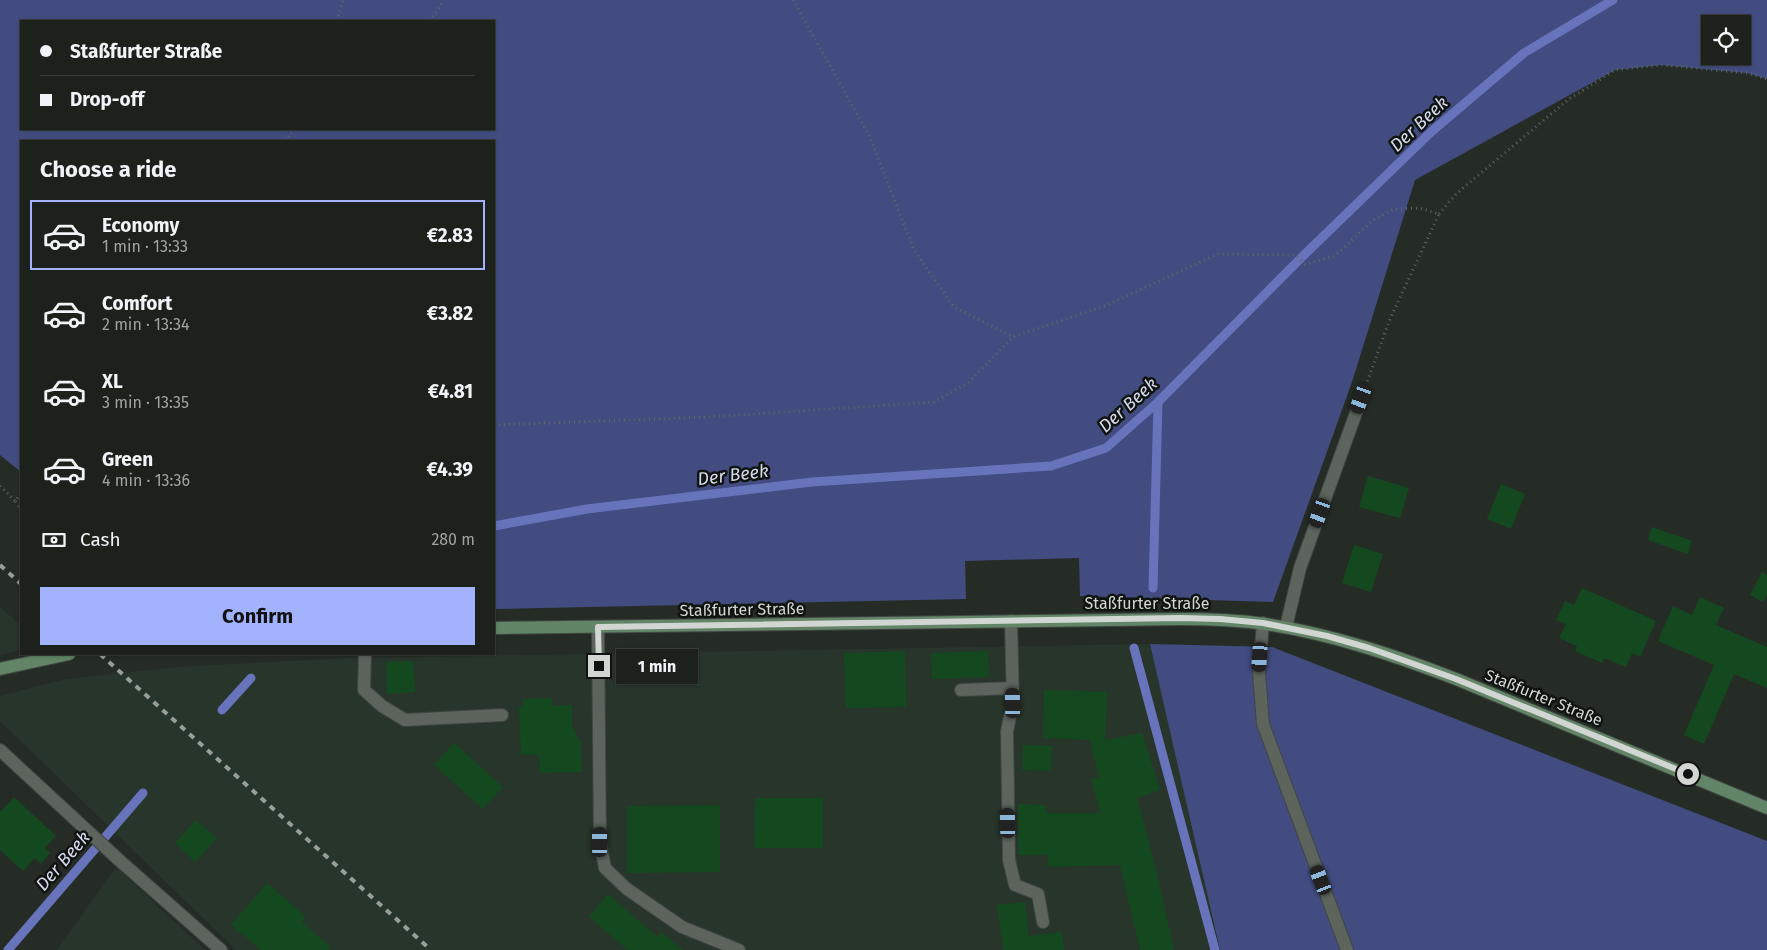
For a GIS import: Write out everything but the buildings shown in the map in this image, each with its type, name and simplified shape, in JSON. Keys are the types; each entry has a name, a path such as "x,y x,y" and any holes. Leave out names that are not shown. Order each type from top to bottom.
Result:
{"main road":[{"name":"Staßfurter Straße","path":"495,628 1181,618 1263,623 1352,643 1410,662 1456,679 1767,808"},
{"path":"0,669 64,655"}],"street":[{"path":"1286,627 1300,568 1361,399"},
{"path":"1011,621 1013,703 1007,731 1009,860 1015,885 1038,894 1043,922"},
{"path":"1263,623 1259,673 1263,724 1347,950"},
{"path":"598,627 600,842 605,868 627,889 682,927 739,950"},
{"path":"364,655 364,690 382,706 405,720 502,715"},
{"path":"961,690 1013,688"},
{"path":"0,750 119,860 221,950"}],"path":[{"path":"337,20 343,0"},
{"path":"431,20 444,0"},
{"path":"793,0 869,135 914,250 954,307 1013,337"},
{"path":"1361,399 1390,319 1439,214 1456,194 1569,99 1615,70 1661,65 1747,73 1767,79"},
{"path":"495,425 709,417 934,402 968,383 1013,337 1107,305 1218,254 1295,255 1304,264 1334,256 1373,220 1394,209 1420,208 1439,214"},
{"path":"0,486 20,507"},
{"path":"15,501 20,495"}],"shaded area":[{"path":"0,0 1767,0 1767,79 1747,73 1661,65 1615,70 1415,180 1352,382 1273,602 1080,596 1079,558 965,561 966,599 495,609 495,140 20,140 20,471 0,455"},
{"path":"0,607 20,625 20,650 0,655"},
{"path":"1150,644 1220,950 236,950 0,721 0,696 66,679 178,667 348,658"},
{"path":"1150,644 1272,647 1767,841 1767,950 1220,950"},
{"path":"116,867 205,950 57,950"}],"waterway":[{"name":"Der Beek","path":"495,526 587,509 812,482 1051,466 1106,448 1158,402 1303,256 1431,132 1524,53 1613,0"},
{"path":"1153,588 1158,402"},
{"path":"1134,648 1215,950"},
{"name":"Der Beek","path":"222,710 251,678"},
{"name":"Der Beek","path":"8,950 143,793"}],"railway":[{"path":"0,565 20,583"},
{"path":"101,655 431,950"}],"route":[{"path":"599,666 598,627 1181,618 1263,623 1327,636 1410,662 1688,774"}]}
